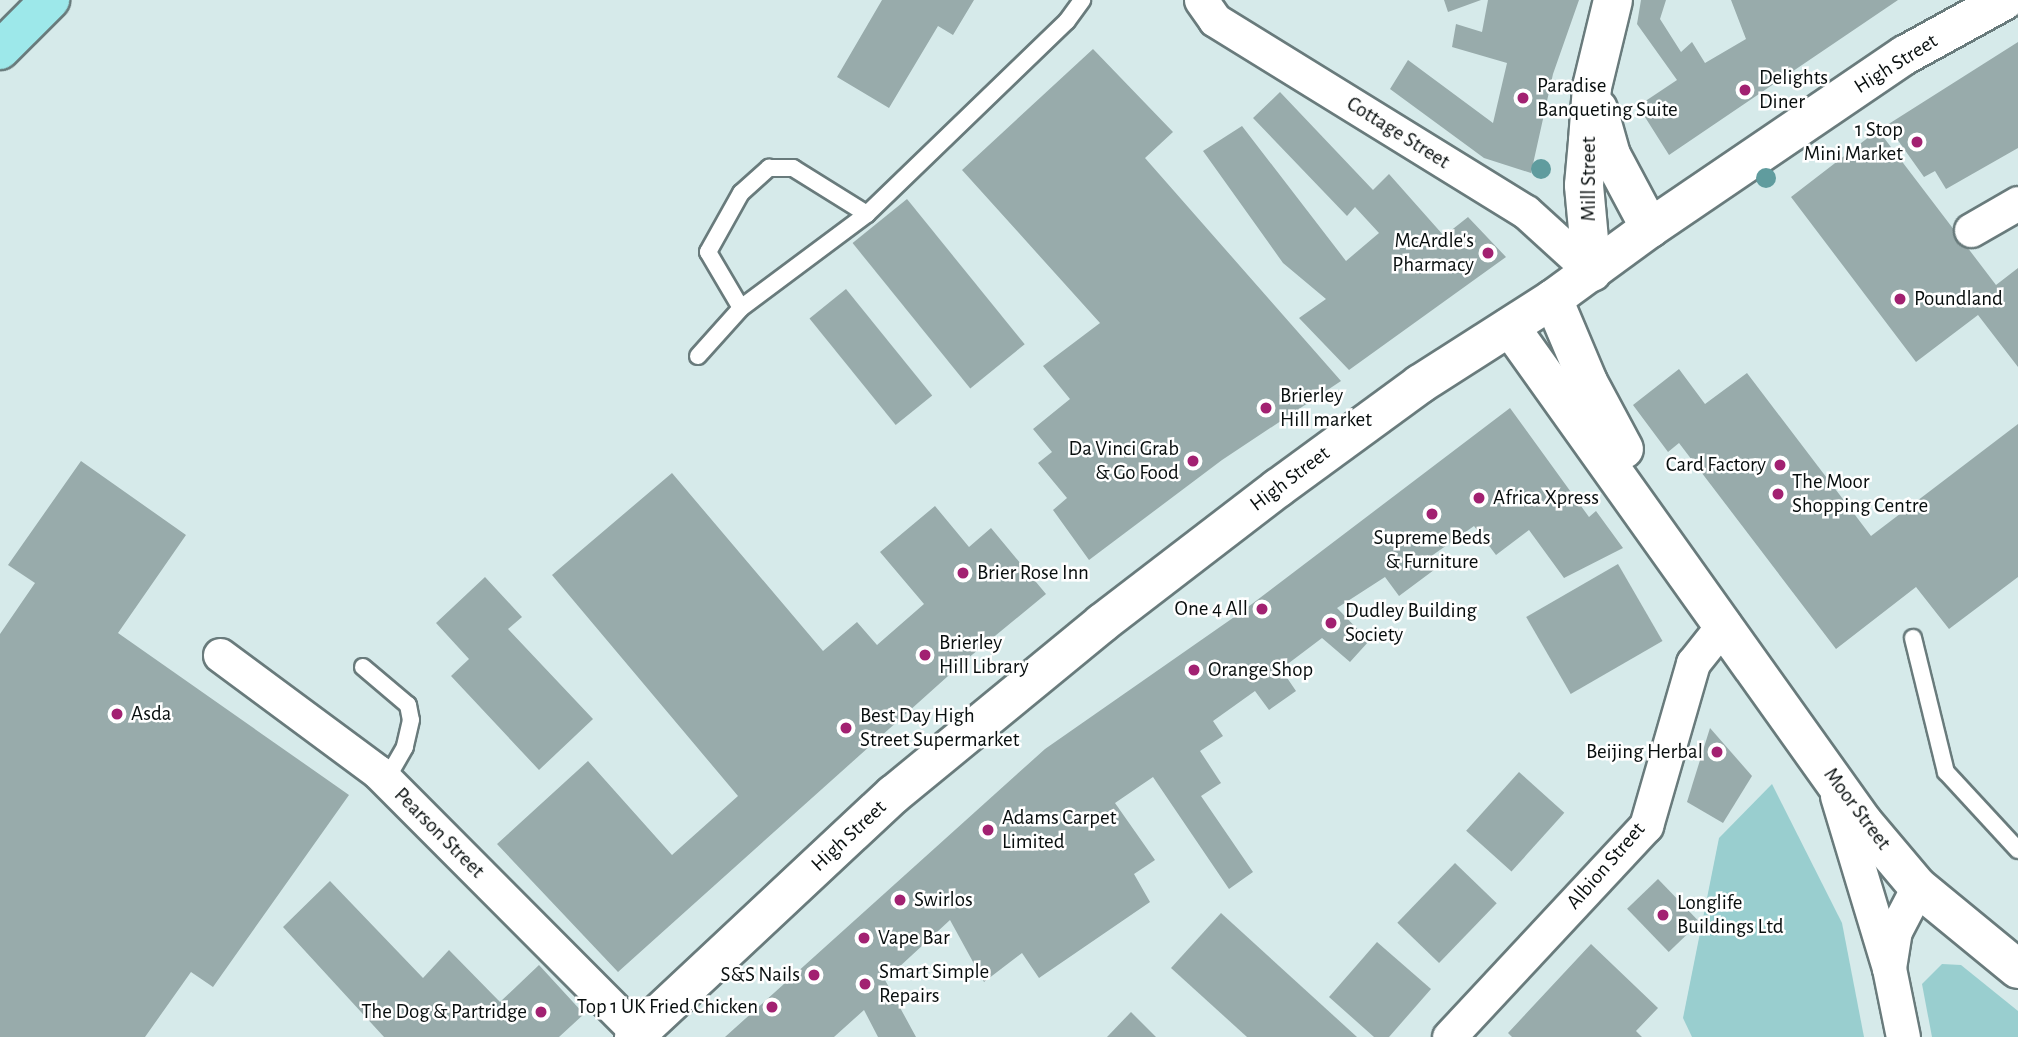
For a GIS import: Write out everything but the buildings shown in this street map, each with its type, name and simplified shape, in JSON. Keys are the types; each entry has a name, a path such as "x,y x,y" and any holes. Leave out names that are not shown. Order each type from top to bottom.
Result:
{"main road":[{"path":"0,48 29,0"},
{"path":"0,48 50,0"}],"street":[{"name":"Cottage Street","path":"1201,0 1215,20 1526,212 1592,272"},
{"name":"Mill Street","path":"1592,272 1584,185 1592,87 1613,0"},
{"name":"High Street","path":"636,1035 894,794 1062,655 1278,488 1420,384 1553,299 1650,228 1905,55 2005,0"},
{"name":"Mill Street","path":"1592,87 1611,155 1650,228"},
{"path":"1971,230 2018,204"},
{"name":"Moor Street","path":"1553,299 1588,382 1724,624"},
{"name":"Moor Street","path":"1510,327 1828,772 1919,887 2018,969"},
{"name":"Albion Street","path":"1449,1037 1646,827 1693,663 1724,624"},
{"name":"Pearson Street","path":"220,655 386,780 636,1035"},
{"path":"1828,772 1889,968 1903,1037"},
{"path":"1889,968 1895,930 1919,887"}],"lane":[{"path":"698,356 741,309 867,214 1066,21 1082,0"},
{"path":"741,309 708,252 741,193 769,168 793,167 867,214"},
{"path":"1913,638 1946,772 2018,850"},
{"path":"363,667 408,705 411,720 405,747 386,780"}],"shaded area":[{"path":"1772,784 1842,923 1864,1037 1692,1037 1683,1018 1719,838"},
{"path":"1942,964 1961,965 2018,1011 2018,1037 1932,1037 1922,984"}],"place":[{"name":"Delights Diner","path":"1745,90"},
{"name":"Paradise Banqueting Suite","path":"1523,98"},
{"name":"1 Stop Mini Market","path":"1917,142"},
{"name":"McArdle's Pharmacy","path":"1488,253"},
{"name":"Poundland","path":"1900,299"},
{"name":"Brierley Hill market","path":"1266,408"},
{"name":"Da Vinci Grab & Go Food","path":"1193,461"},
{"name":"Card Factory","path":"1780,465"},
{"name":"The Moor Shopping Centre","path":"1778,494"},
{"name":"Africa Xpress","path":"1479,498"},
{"name":"Supreme Beds & Furniture","path":"1432,514"},
{"name":"Brier Rose Inn","path":"963,573"},
{"name":"One 4 All","path":"1262,609"},
{"name":"Dudley Building Society","path":"1331,623"},
{"name":"Brierley Hill Library","path":"925,655"},
{"name":"Orange Shop","path":"1194,670"},
{"name":"Asda","path":"117,714"},
{"name":"Best Day High Street Supermarket","path":"846,728"},
{"name":"Beijing Herbal","path":"1717,752"},
{"name":"Adams Carpet Limited","path":"988,830"},
{"name":"Swirlos","path":"900,900"},
{"name":"Longlife Buildings Ltd","path":"1663,915"},
{"name":"Vape Bar","path":"864,938"},
{"name":"S&S Nails","path":"814,975"},
{"name":"Smart Simple Repairs","path":"865,984"},
{"name":"Top 1 UK Fried Chicken","path":"772,1007"},
{"name":"The Dog & Partridge","path":"541,1012"}]}
